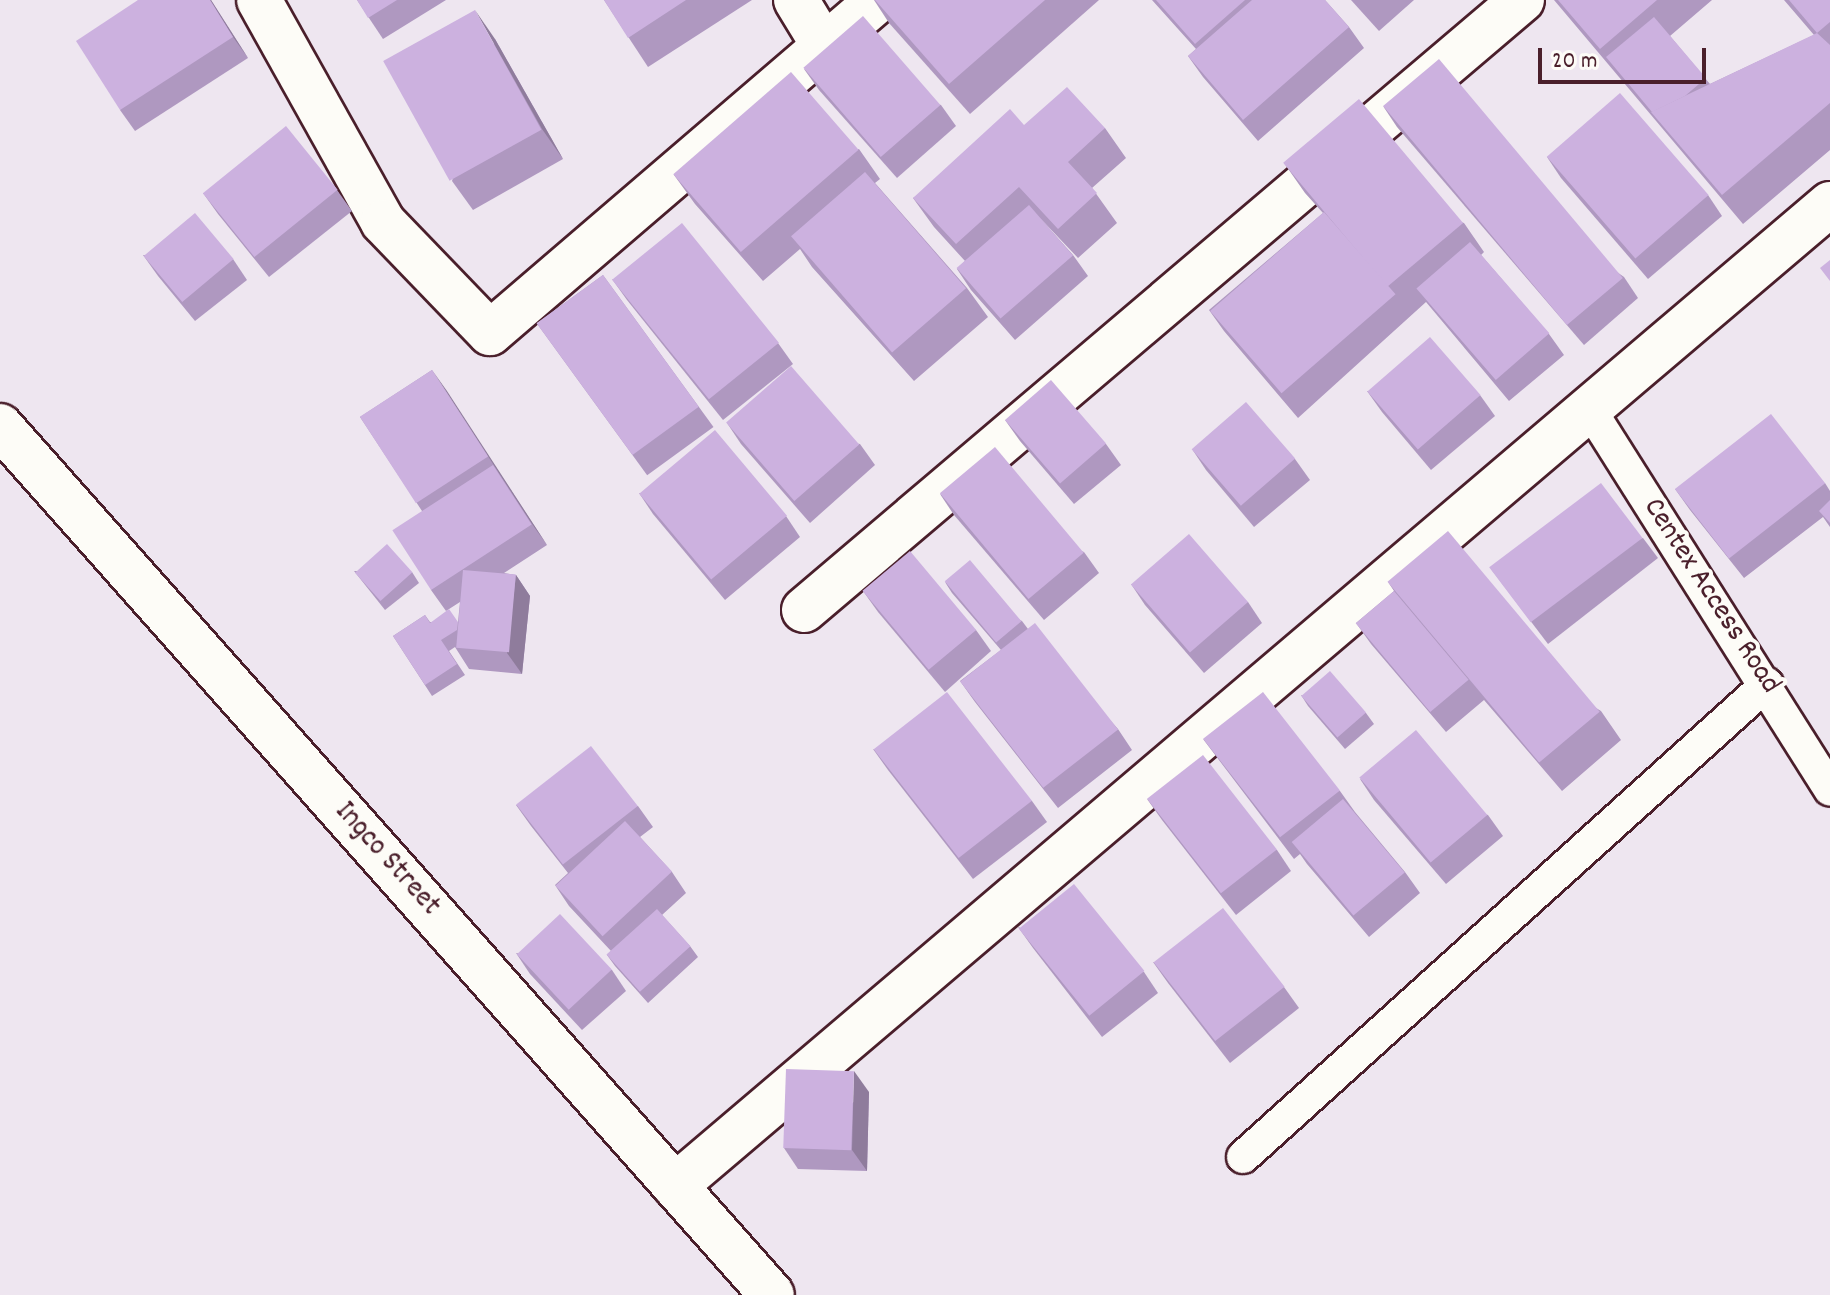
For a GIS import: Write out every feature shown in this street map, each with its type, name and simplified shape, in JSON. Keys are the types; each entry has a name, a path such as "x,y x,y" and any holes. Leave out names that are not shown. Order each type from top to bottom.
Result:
{"street":[{"path":"259,0 383,222 490,333 878,0"},
{"path":"796,0 824,46"},
{"path":"804,610 1522,0"},
{"path":"675,1186 1587,405 1830,204"},
{"name":"Ingco Street","path":"0,426 772,1295"}],"lane":[{"name":"Centex Access Road","path":"1587,405 1767,684 1830,790"},
{"path":"1243,1157 1767,684"}],"building":[{"path":"138,0 210,0 233,37 120,110 76,41"},
{"path":"357,0 397,0 368,18"},
{"path":"604,0 686,0 628,38"},
{"path":"875,0 1045,0 949,84"},
{"path":"1156,0 1245,0 1195,44"},
{"path":"1252,0 1325,0 1349,27 1243,120 1188,56"},
{"path":"1558,0 1657,0 1600,49"},
{"path":"1789,0 1830,0 1830,22 1817,33"},
{"path":"475,10 541,130 450,181 383,61"},
{"path":"863,16 940,105 881,157 803,68"},
{"path":"1654,17 1706,78 1685,96 1652,112 1606,57"},
{"path":"1817,33 1830,45 1830,103 1722,195 1651,112"},
{"path":"1439,59 1623,278 1567,325 1383,106"},
{"path":"791,72 859,150 741,252 673,174"},
{"path":"1067,87 1105,128 1068,162 1097,193 1058,229 1019,187 956,244 913,198 1010,109 1024,125"},
{"path":"1620,93 1709,195 1635,259 1547,157"},
{"path":"1359,99 1463,223 1387,287 1283,163"},
{"path":"286,126 338,190 254,257 203,193"},
{"path":"865,172 966,288 892,353 791,236"},
{"path":"1029,205 1073,256 1001,319 957,268"},
{"path":"1324,212 1396,294 1282,393 1210,311"},
{"path":"195,213 234,259 182,302 144,256"},
{"path":"682,223 779,343 709,399 612,280"},
{"path":"1470,242 1549,333 1496,380 1416,289"},
{"path":"1830,260 1830,281 1820,268"},
{"path":"603,275 699,407 632,455 537,323"},
{"path":"1430,337 1481,395 1418,450 1367,391"},
{"path":"791,366 859,444 794,501 726,422"},
{"path":"432,370 488,456 416,503 360,417"},
{"path":"1051,380 1106,443 1060,483 1005,420"},
{"path":"1246,402 1295,459 1241,506 1192,449"},
{"path":"1771,414 1825,483 1729,558 1675,489"},
{"path":"715,430 787,516 711,579 639,494"},
{"path":"995,447 1084,553 1029,599 940,493"},
{"path":"493,465 532,525 431,590 392,530"},
{"path":"1601,483 1643,538 1531,622 1489,567"},
{"path":"1830,500 1830,523 1819,511"},
{"path":"1448,531 1600,712 1539,763 1387,582"},
{"path":"1189,534 1248,602 1190,652 1131,585"},
{"path":"387,544 412,572 380,601 355,573"},
{"path":"910,551 976,630 929,670 863,591"},
{"path":"970,560 1021,621 996,642 945,581"},
{"path":"463,570 516,575 509,652 456,648"},
{"path":"1394,591 1469,680 1430,712 1356,623"},
{"path":"449,609 458,622 457,630 441,640 457,664 425,685 393,636 425,615 430,623"},
{"path":"1035,623 1118,729 1043,788 960,681"},
{"path":"1330,671 1366,713 1337,737 1301,696"},
{"path":"947,692 1032,801 959,858 874,749"},
{"path":"1263,692 1340,791 1280,837 1203,739"},
{"path":"1416,730 1487,815 1431,863 1359,778"},
{"path":"591,746 638,806 563,864 516,804"},
{"path":"1203,755 1277,850 1221,893 1147,799"},
{"path":"1343,799 1405,873 1353,916 1292,842"},
{"path":"625,821 672,871 603,936 556,886"},
{"path":"1074,884 1144,971 1089,1016 1019,929"},
{"path":"1223,908 1285,987 1215,1041 1154,962"},
{"path":"657,909 690,946 640,992 606,955"},
{"path":"560,914 612,970 569,1010 517,954"},
{"path":"786,1069 854,1071 851,1150 783,1148"}]}
